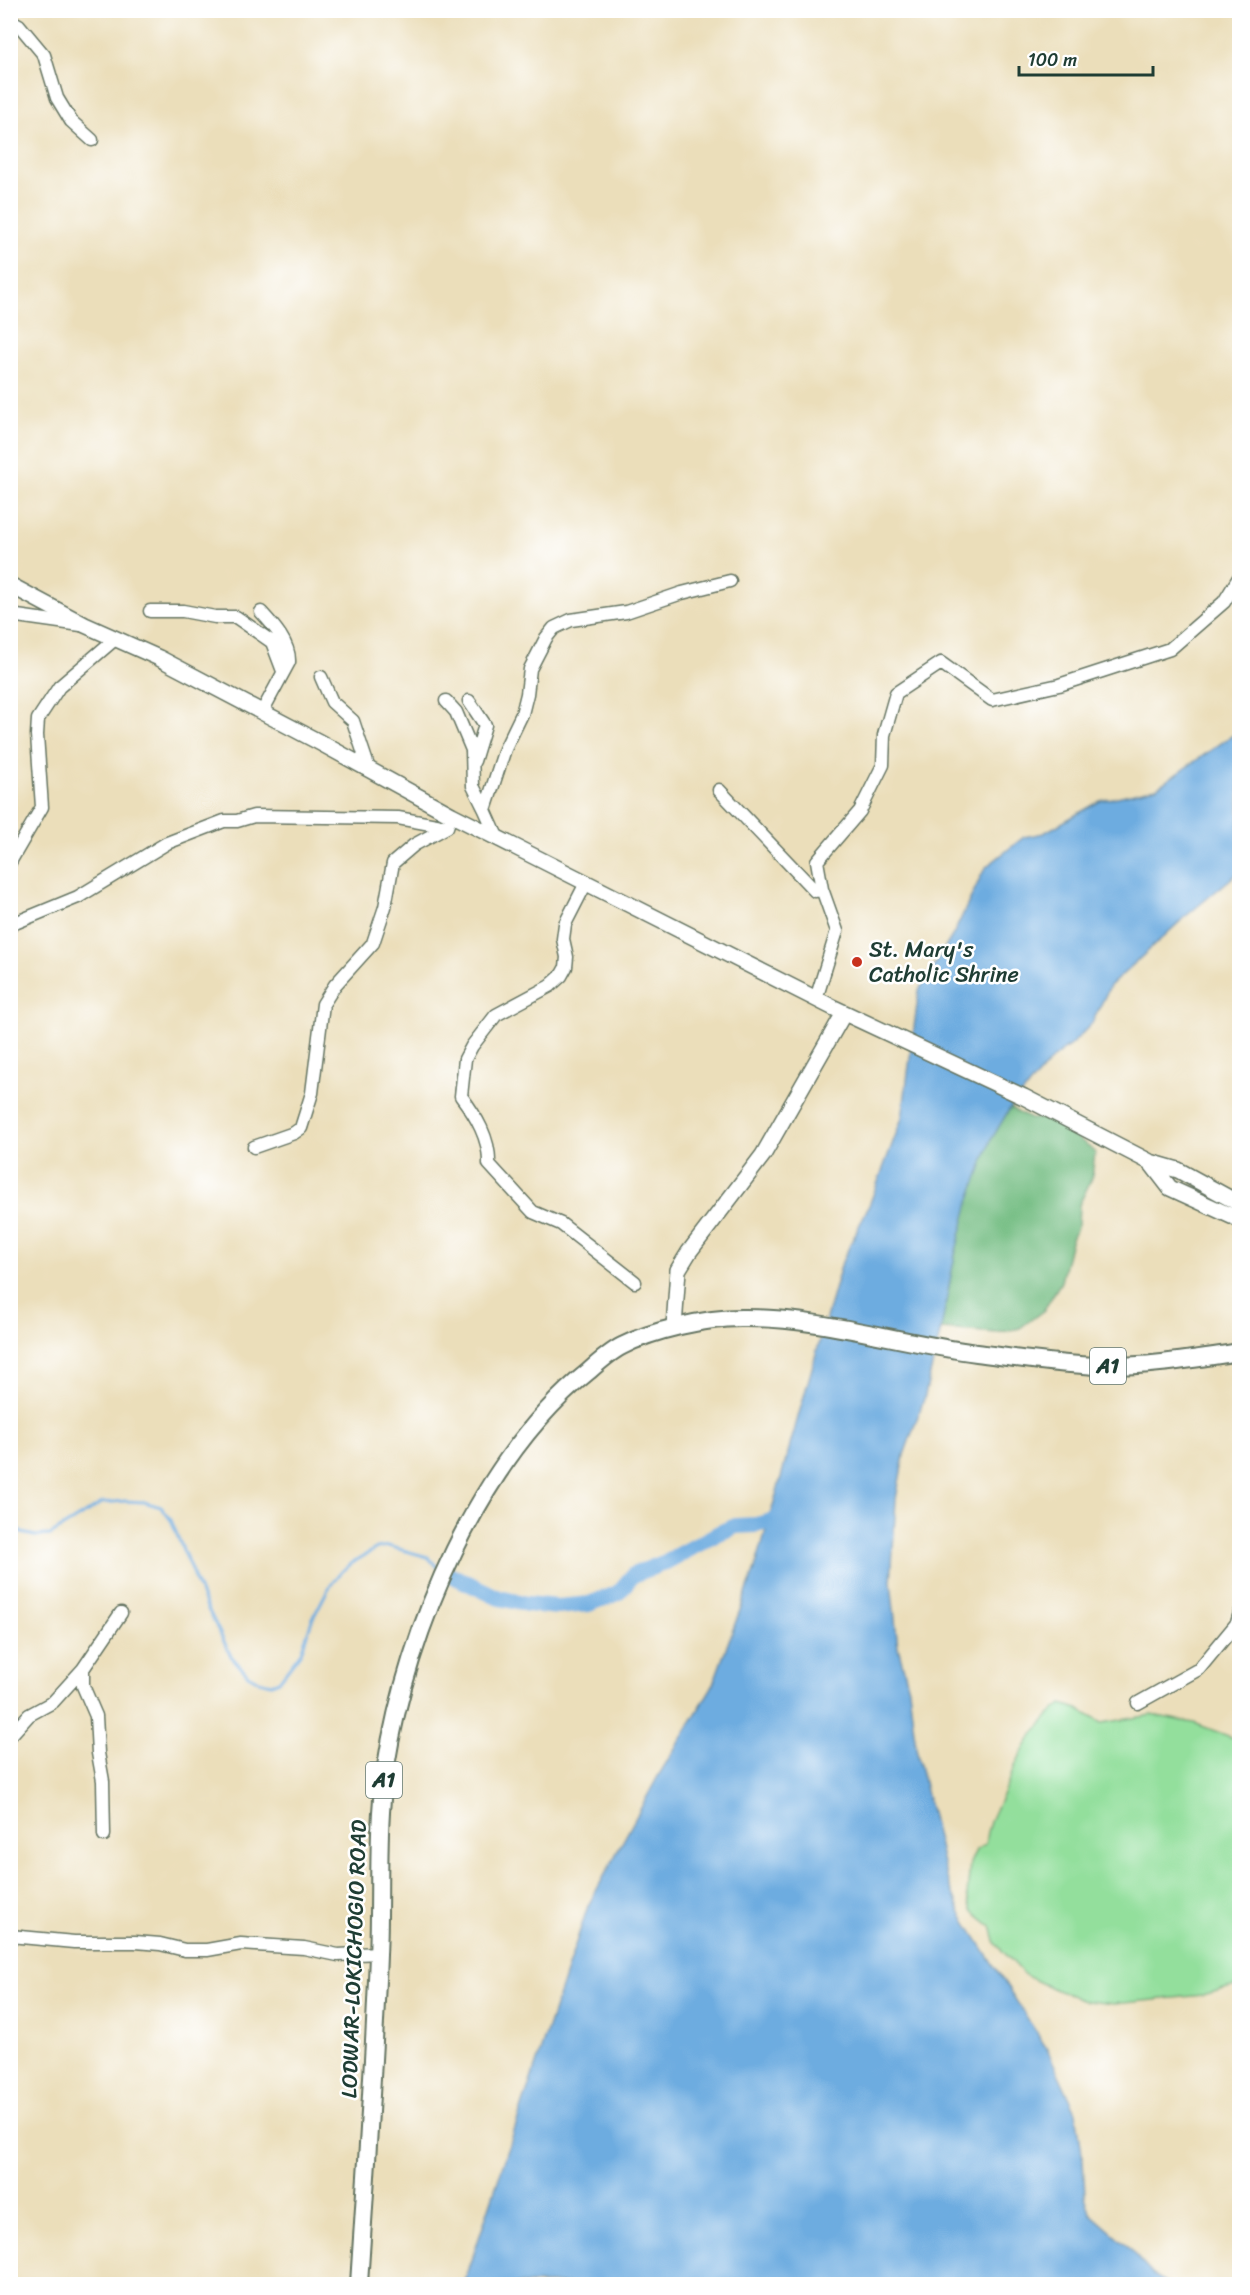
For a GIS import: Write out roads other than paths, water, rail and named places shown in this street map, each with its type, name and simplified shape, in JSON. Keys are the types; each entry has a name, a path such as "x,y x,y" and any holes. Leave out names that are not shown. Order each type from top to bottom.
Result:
{"highway":[{"name":"A1","path":"674,1327 740,1318 806,1323 976,1353 1099,1366 1165,1363 1239,1352"},
{"name":"LODWAR-LOKICHOGIO ROAD","path":"360,2284 378,1953 381,1801 402,1693 441,1580 472,1515 493,1480 544,1414 572,1384 619,1347 674,1327"}],"main road":[{"path":"10,585 85,625 159,658 369,769 449,821 498,839 844,1013 1024,1097 1150,1162 1178,1170 1239,1204"},
{"path":"674,1327 678,1270 689,1252 763,1155 844,1013"},
{"path":"1150,1162 1170,1188 1239,1220"}],"street":[{"path":"10,20 19,25 44,55 57,98 71,121 92,140"},
{"path":"816,999 837,931 822,889 818,861 860,811 883,765 884,735 896,693 941,663 992,700 1059,684 1170,649 1224,602 1239,576"},
{"path":"485,810 505,749 522,714 530,669 546,638 554,628 571,620 626,612 682,593 730,581"},
{"path":"150,611 183,611 215,617 236,617 272,642 283,671"},
{"path":"261,612 273,625 287,648 289,662 262,712"},
{"path":"10,615 85,625"},
{"path":"10,862 42,807 36,735 38,719 59,687 115,639"},
{"path":"321,677 332,702 353,721 369,769"},
{"path":"447,701 456,711 465,729 474,762"},
{"path":"469,701 485,725 474,762 473,786 498,839"},
{"path":"718,790 815,891 822,889"},
{"path":"10,925 78,897 166,843 224,821 237,822 254,816 449,821"},
{"path":"254,1148 294,1133 301,1128 312,1093 323,1004 335,985 373,943 385,907 393,863 414,845 449,821"},
{"path":"586,883 566,924 563,939 567,957 566,967 561,976 550,986 496,1015 465,1059 461,1096 471,1108 483,1132 490,1151 489,1164 512,1191 533,1212 561,1224 635,1282"},
{"path":"1138,1703 1199,1669 1237,1623 1239,1612"},
{"path":"10,1736 29,1715 53,1702 83,1670 122,1613"},
{"path":"83,1670 83,1686 96,1716 98,1753 103,1781 104,1836"},
{"path":"10,1936 74,1942 160,1944 184,1950 207,1950 241,1944 304,1948 338,1955 378,1953"}],"water":[{"path":"1239,731 1239,872 1186,916 1110,986 1092,1023 1073,1043 1053,1058 1010,1108 991,1140 970,1199 955,1254 941,1329 924,1399 904,1455 896,1499 891,1582 898,1647 909,1689 916,1748 946,1876 961,1914 1047,2049 1076,2112 1083,2160 1085,2196 1090,2213 1122,2241 1153,2275 1169,2284 464,2284 588,1906 657,1778 712,1687 755,1569 842,1262 870,1203 902,1118 919,990 954,933 985,868 1024,837 1044,833 1100,801 1156,788"}],"waterway":[{"path":"10,1521 22,1533 35,1536 50,1535 102,1503 144,1502 161,1507 171,1520 202,1597 231,1656 248,1675 271,1684 279,1681 301,1652 312,1620 327,1591 338,1575 352,1563 377,1548 388,1546 428,1557 438,1568"},
{"path":"447,1573 499,1598 558,1607 589,1604 618,1593 633,1575 666,1562 719,1533 736,1526 756,1525 791,1516"}],"place":[{"name":"St. Mary's Catholic Shrine","path":"857,962"}]}
